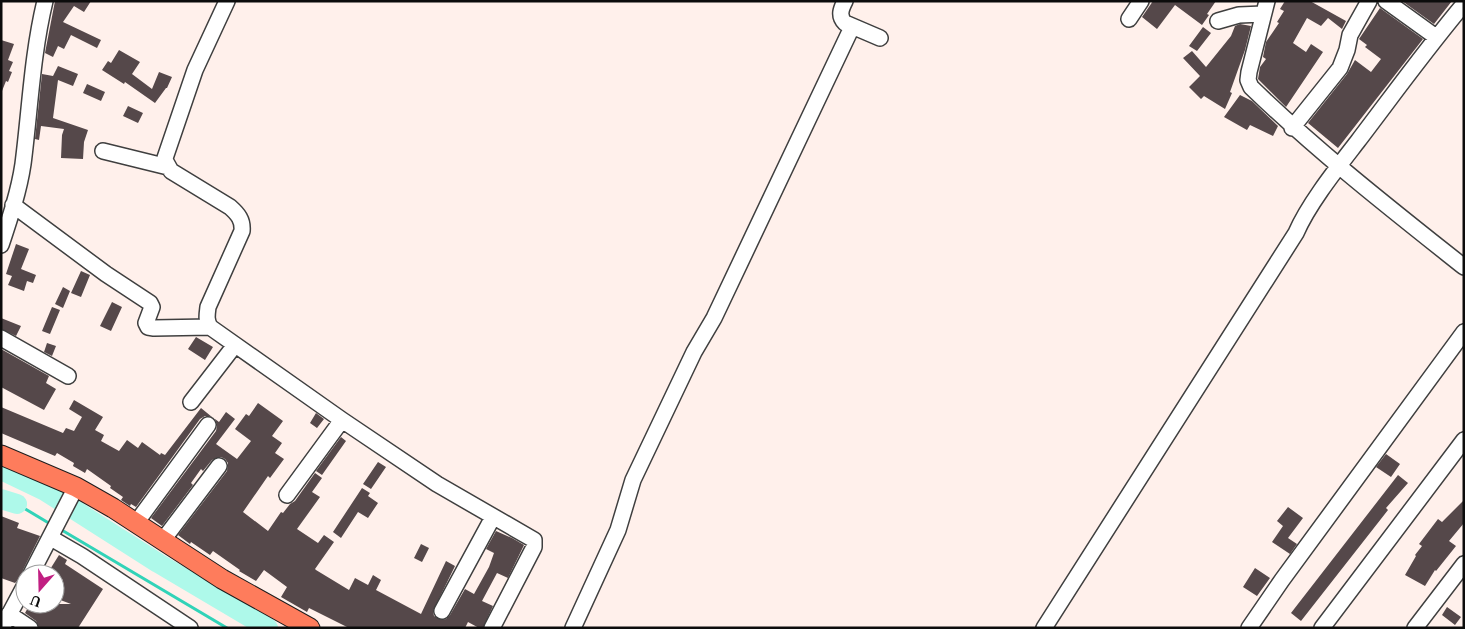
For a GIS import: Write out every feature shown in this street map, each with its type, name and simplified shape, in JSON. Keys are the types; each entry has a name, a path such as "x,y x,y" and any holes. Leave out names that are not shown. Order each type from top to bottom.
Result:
{"main road":[{"path":"1,455 75,490 136,523 222,579 310,628"}],"street":[{"path":"1,245 9,208 22,165 37,39 45,1"},
{"path":"210,327 206,316 208,307 242,231 242,222 237,213 230,207 171,171 165,158 193,76 227,1"},
{"path":"845,1 840,13 841,19 852,27 880,38"},
{"path":"1129,19 1141,1"},
{"path":"1292,128 1340,68 1350,35 1369,1"},
{"path":"1386,1 1436,38"},
{"path":"1044,628 1296,233 1301,222 1339,167 1436,38 1464,4"},
{"path":"1218,21 1265,8 1248,80 1250,87 1292,128 1464,267"},
{"path":"573,628 618,530 633,480 694,352 714,318 852,27"},
{"path":"103,151 168,167"},
{"path":"9,208 150,302 152,306 146,323 148,326 154,328 210,327 437,484 529,536 535,543 492,628"},
{"path":"1035,628 1290,230 1301,222"},
{"path":"1249,628 1282,580 1464,332"},
{"path":"1,338 68,376"},
{"path":"191,402 235,344"},
{"path":"287,495 342,420"},
{"path":"136,523 208,426"},
{"path":"1322,628 1464,440"},
{"path":"163,540 219,466"},
{"path":"36,564 75,490"},
{"path":"442,611 493,517"},
{"path":"53,534 82,556 190,628"},
{"path":"1415,628 1464,564"},
{"path":"15,603 4,623 30,628"}],"building":[{"path":"55,1 91,1 84,12 74,6 63,22 101,40 97,48 71,35 64,49 58,46 53,57 45,53"},
{"path":"1153,1 1216,1 1202,25 1175,5 1157,29 1142,17"},
{"path":"1285,1 1310,1 1346,21 1342,29 1328,18 1321,26 1307,18 1293,43 1306,52 1311,44 1323,52 1286,107 1258,79 1260,67 1266,59 1263,57 1266,42 1279,23 1277,22 1284,11 1280,9"},
{"path":"1402,1 1452,1 1434,24"},
{"path":"1380,8 1423,39 1338,148 1308,123 1347,74 1355,60 1371,72 1381,59 1365,47 1367,45 1359,39"},
{"path":"1240,24 1251,26 1245,50 1230,92 1232,93 1225,109 1204,96 1201,99 1189,87 1200,76 1183,58 1192,51 1206,67 1231,36 1235,26"},
{"path":"1203,27 1211,33 1197,51 1189,46"},
{"path":"1,40 14,44 8,60 13,62 9,71 12,72 2,91"},
{"path":"119,50 140,62 132,74 152,89 159,72 172,77 167,88 155,103 125,82 124,84 102,70 108,61 111,63"},
{"path":"58,66 78,74 73,86 58,80 53,118 88,130 84,142 83,159 61,158 64,129 41,126 39,140 35,139 42,74 53,76"},
{"path":"87,84 105,92 101,101 83,93"},
{"path":"1240,95 1252,101 1278,126 1273,136 1250,125 1247,130 1224,117"},
{"path":"128,106 143,113 138,123 123,116"},
{"path":"16,244 29,249 21,269 36,275 33,283 27,281 24,291 8,285 12,276 6,274"},
{"path":"81,271 90,275 81,297 71,293"},
{"path":"63,287 70,291 63,308 55,304"},
{"path":"112,302 122,307 111,331 100,326"},
{"path":"52,307 60,310 50,334 42,331"},
{"path":"1,318 21,326 16,336 1,329"},
{"path":"196,337 213,347 205,360 188,349"},
{"path":"47,343 56,346 52,356 44,352"},
{"path":"1,349 49,376 46,383 56,389 44,410 1,387"},
{"path":"74,400 103,417 95,430 104,435 101,441 119,451 127,440 138,448 142,442 160,455 161,453 165,455 201,408 212,417 205,416 200,419 136,507 131,504 130,506 121,500 123,497 110,488 111,486 87,469 85,473 73,466 74,463 57,453 55,456 1,433 1,407 63,433 66,428 74,431 82,417 69,409"},
{"path":"258,403 283,421 272,436 282,443 275,453 284,459 270,478 268,476 243,512 268,531 281,512 283,513 295,501 315,473 322,478 312,492 320,497 297,529 318,543 324,535 334,542 315,569 349,590 355,578 368,585 373,575 381,580 376,590 421,614 446,561 455,566 433,611 434,616 442,620 446,619 465,589 474,594 489,567 494,553 486,549 496,531 524,545 508,578 497,573 482,601 493,606 483,628 468,622 465,628 349,628 309,608 307,612 281,597 287,587 264,570 256,581 239,571 213,551 210,555 191,542 190,544 178,535 227,471 228,463 221,457 212,460 203,471 201,469 191,483 193,485 162,526 151,518 216,431 215,419 219,422 226,412 235,419 216,444 237,459 251,441 235,429 246,414 249,416"},
{"path":"316,413 324,419 317,428 310,423"},
{"path":"341,437 346,441 322,475 316,471"},
{"path":"1386,454 1400,464 1391,477 1376,467"},
{"path":"378,462 386,467 371,489 363,484"},
{"path":"1398,475 1408,483 1386,508 1388,510 1301,621 1291,613"},
{"path":"362,488 370,493 368,496 378,503 368,518 358,512 341,538 333,532"},
{"path":"1464,500 1464,523 1449,541 1456,546 1435,570 1425,586 1405,575 1422,546 1419,544 1438,519 1442,522"},
{"path":"1288,507 1303,518 1288,538 1297,544 1290,554 1272,542 1283,526 1277,521"},
{"path":"1,516 19,523 17,528 40,536 26,564 15,564 15,583 1,578"},
{"path":"421,544 429,548 422,562 414,558"},
{"path":"59,555 67,560 65,564 53,564"},
{"path":"65,564 103,589 78,628 39,628 36,621 26,614 65,614 65,604 71,604 65,602"},
{"path":"1255,568 1270,578 1257,596 1243,587"},
{"path":"1447,607 1461,617 1455,625 1442,615"}],"waterway":[{"path":"1,470 45,491 158,563 268,628"},
{"path":"1,499 17,504"},
{"path":"17,504 52,525"},
{"path":"60,529 227,628"}]}
